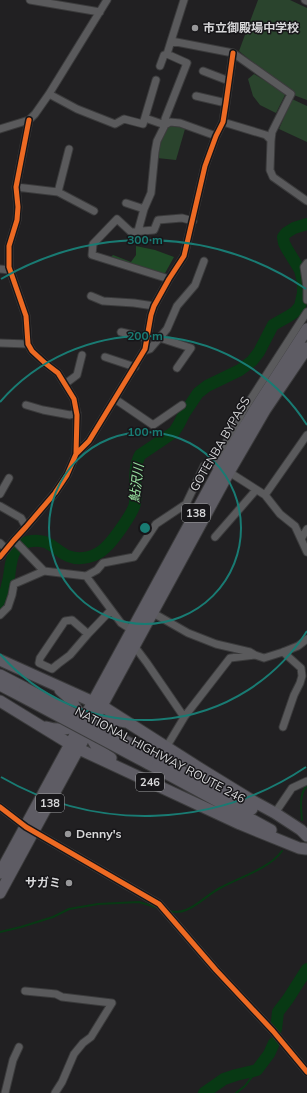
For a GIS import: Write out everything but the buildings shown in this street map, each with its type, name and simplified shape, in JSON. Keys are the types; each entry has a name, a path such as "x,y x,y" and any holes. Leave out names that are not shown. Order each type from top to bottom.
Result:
{"highway":[{"name":"GOTENBA BYPASS","path":"96,707 132,630 221,468 254,411 307,329"},
{"name":"GOTENBA BYPASS","path":"96,707 134,647 153,613 221,468 265,410 307,348"},
{"path":"0,660 63,692 76,707 99,750 158,785"},
{"path":"14,667 133,725 210,775 276,813 302,830 307,843"},
{"name":"NATIONAL HIGHWAY ROUTE 246","path":"0,675 23,692 307,843"},
{"name":"NATIONAL HIGHWAY ROUTE 246","path":"0,685 23,692"},
{"name":"246","path":"0,701 38,725 240,824 299,848 307,843"},
{"path":"86,725 96,707"},
{"path":"38,725 59,730 115,720 133,725"},
{"name":"138","path":"0,893 30,829 86,725"},
{"name":"138","path":"0,873 30,829"}],"street":[{"path":"30,0 100,12"},
{"path":"0,130 29,120 35,114 107,0"},
{"path":"160,66 164,55 167,54 184,0"},
{"path":"171,41 232,53 291,94 272,132 270,140 270,170 274,177 307,201"},
{"path":"76,454 89,441 144,351 154,306 184,256 204,166 223,122 232,53"},
{"path":"138,231 144,209 151,193 157,141 165,125 165,119 187,63 167,54"},
{"path":"203,70 229,81"},
{"path":"49,94 77,109 115,124 124,119 143,124 156,80"},
{"path":"196,96 226,103"},
{"path":"145,118 165,125 170,122 180,123 216,136"},
{"path":"0,558 6,549 15,541 55,493 67,475 76,454 77,413 74,399 58,373 32,351 28,344 26,316 10,270 9,246 17,220 18,207 16,187 29,120"},
{"path":"223,122 266,135 270,140"},
{"path":"58,192 69,149"},
{"path":"16,187 58,192 94,211"},
{"path":"126,203 144,209"},
{"path":"169,279 92,255 93,244 117,219 131,232 154,230 158,220 182,218 193,221"},
{"path":"144,351 150,349 167,329 177,306 195,285 204,261"},
{"path":"307,263 304,267 307,300"},
{"path":"0,269 10,270"},
{"path":"91,296 103,301 127,302 154,306"},
{"path":"221,468 245,408 307,312"},
{"path":"121,332 147,338"},
{"path":"160,338 191,348 176,368"},
{"path":"0,343 28,344"},
{"path":"65,384 77,375 82,355"},
{"path":"105,357 135,367"},
{"path":"115,399 153,425 182,405"},
{"path":"26,405 70,415 77,413"},
{"path":"265,495 307,435"},
{"path":"0,615 8,607 14,584 44,570 86,576 97,570 103,564 134,557 156,524 186,504 204,466 207,464 221,468 265,495 280,514 295,526 307,552"},
{"path":"0,494 9,478"},
{"path":"216,537 256,490"},
{"path":"0,506 21,518 26,527"},
{"path":"301,539 307,529"},
{"path":"15,541 44,570"},
{"path":"0,543 6,549"},
{"path":"86,576 120,623 132,630"},
{"path":"88,634 72,620 65,621 40,658 39,663 52,669 70,655 111,610"},
{"path":"153,613 188,633 216,644 250,652 264,658 298,646 307,639"},
{"path":"134,647 148,663 184,717"},
{"path":"283,652 301,668 302,676 283,727"},
{"path":"166,746 184,717 230,658 255,655"},
{"path":"276,813 292,788 307,781"},
{"path":"0,807 30,829 159,904 216,970 273,1030 307,1072"},
{"path":"25,991 56,994 62,997 112,1002 91,1037 83,1043 74,1054 62,1082 55,1093"},
{"path":"5,1093 13,1060 19,1047"}],"green space":[{"path":"258,0 290,0 307,8 307,100 291,94 239,51"},
{"path":"254,74 286,93 276,113 260,105 253,96 248,79"},
{"path":"292,99 307,106 307,142 279,129"},
{"path":"166,124 181,125 185,129 176,160 157,158 159,140"},
{"path":"136,246 155,250 174,257 164,275 110,258 113,255 131,262 136,255"}],"waterway":[{"name":"鮎沢川","path":"0,609 2,607 13,557 15,551 20,545 32,541 45,542 65,555 83,558 97,554 109,544 123,526 134,507 136,467 140,455 174,432 198,393 207,386 240,370 252,361 259,352 273,325 295,312 300,306 303,293 303,282 300,270 287,249 283,237 294,228 307,224"},
{"path":"302,820 302,797 304,789 307,786"},
{"path":"168,911 179,912 191,908 229,883 270,863 282,851"},
{"path":"0,932 53,917 69,909 98,904 139,902 159,908"},
{"path":"276,1029 278,1012 307,969"},
{"path":"204,1093 224,1079 257,1070 269,1054 274,1043"},
{"path":"236,1093 245,1086 257,1070"}],"cycle path":[{"path":"76,454 89,441 145,349 154,306 184,256 205,166 223,122 233,53"},
{"path":"0,557 55,493 67,475 76,454 77,415 74,399 58,373 32,351 28,344 26,316 9,267 9,246 17,220 18,207 16,187 29,120"},
{"path":"0,807 26,827 159,904 216,970 273,1031 307,1072"}],"place":[{"name":"市立御殿場中学校","path":"195,28"},
{"name":"Denny's","path":"68,834"},
{"name":"サガミ","path":"69,883"}]}
